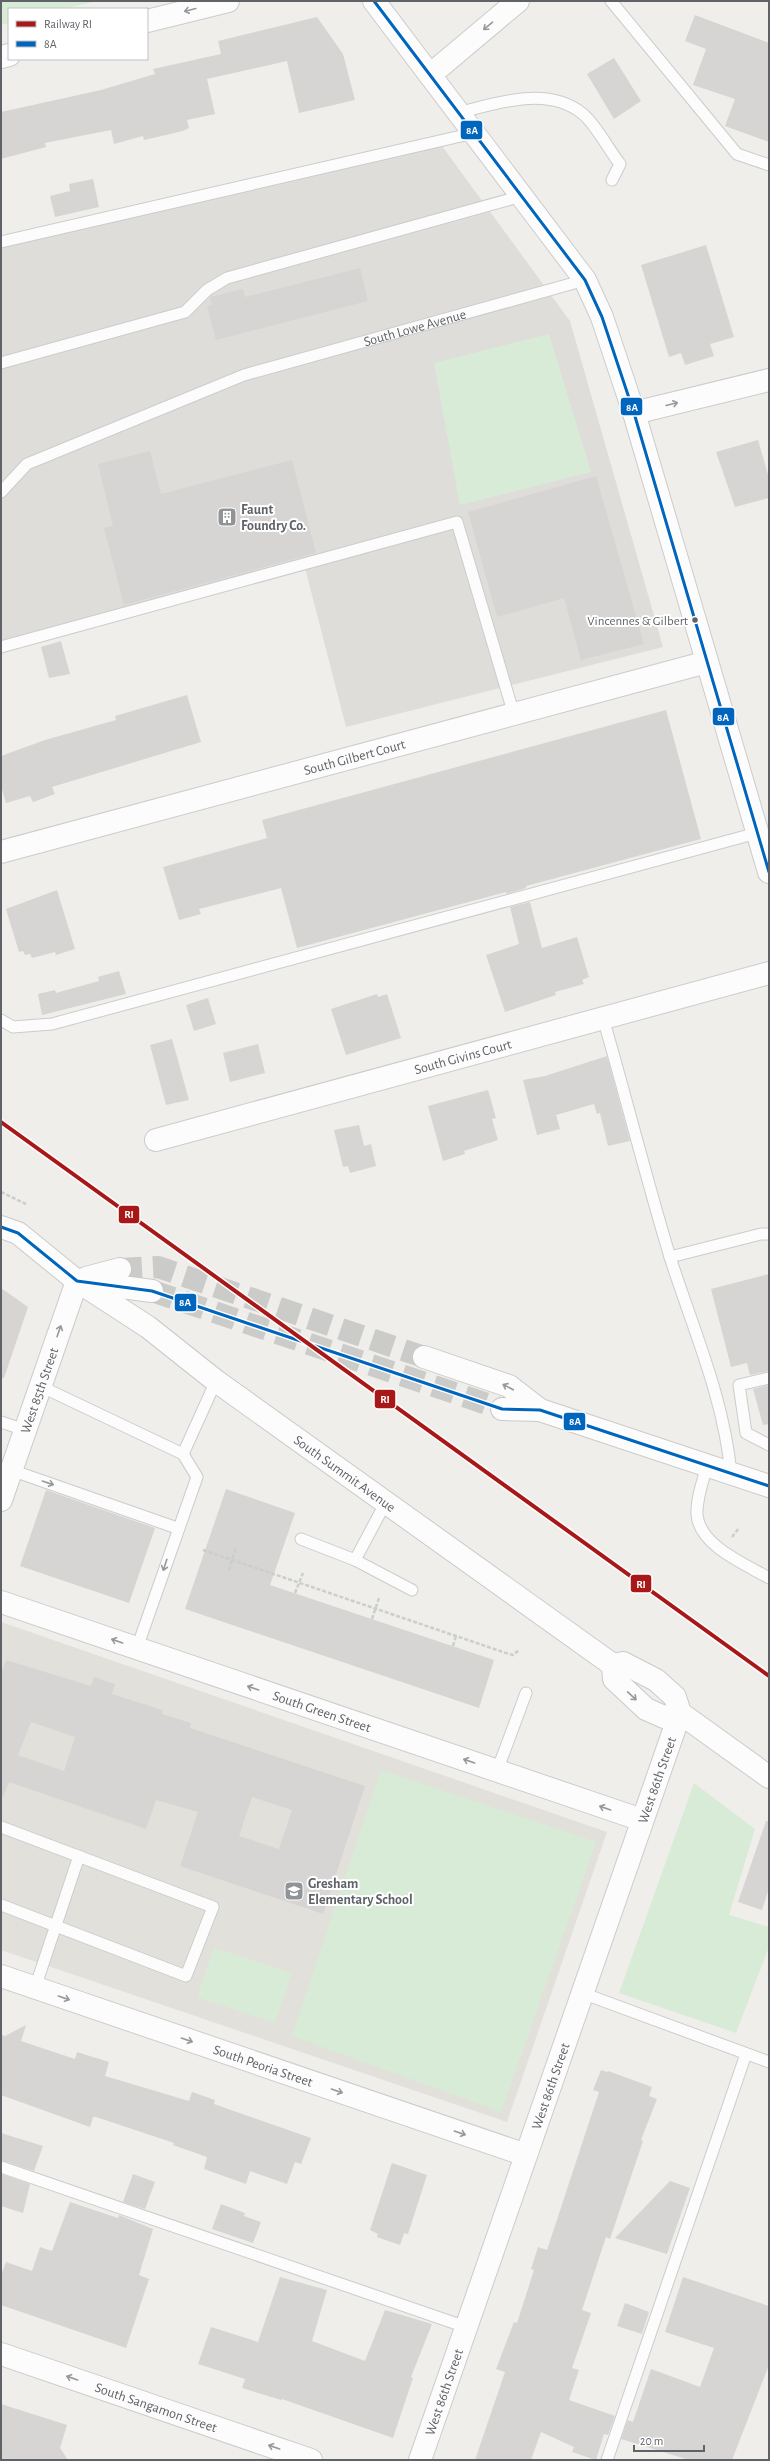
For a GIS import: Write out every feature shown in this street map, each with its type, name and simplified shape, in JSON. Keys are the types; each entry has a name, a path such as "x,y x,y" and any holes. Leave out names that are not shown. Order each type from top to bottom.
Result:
{"street":[{"path":"148,21 228,1"},
{"path":"374,1 585,280 602,317 634,413 707,662 762,836 769,872"},
{"path":"430,75 518,1"},
{"path":"634,413 769,380"},
{"name":"South Gilbert Court","path":"1,852 707,662"},
{"name":"South Givins Court","path":"156,1140 769,973"},
{"name":"South Summit Avenue","path":"1,1227 18,1233 77,1281 148,1327 216,1381 613,1665 623,1663 656,1680 675,1697 680,1713"},
{"path":"77,1281 120,1269"},
{"path":"77,1281 152,1291"},
{"name":"West 85th Street","path":"1,1500 77,1281"},
{"path":"424,1357 509,1386 540,1410"},
{"path":"502,1410 540,1410 731,1474 768,1483"},
{"name":"South Green Street","path":"1,1602 642,1820"},
{"path":"613,1665 614,1679 646,1709 664,1717 680,1713 769,1777"},
{"name":"West 86th Street","path":"420,2460 680,1713"},
{"name":"South Peoria Street","path":"1,1976 526,2155"},
{"name":"South Sangamon Street","path":"1,2354 311,2460"}],"lane":[{"path":"612,1 737,154 769,165"},
{"path":"458,113 514,99 537,98 564,103 584,114 620,164 612,180"},
{"path":"1,242 474,133"},
{"path":"1,363 185,312 207,290 227,278 522,196"},
{"name":"South Lowe Avenue","path":"1,492 27,464 244,375 585,280"},
{"path":"1,647 457,522 514,715"},
{"path":"1,1020 13,1027 52,1024 762,836"},
{"path":"603,1018 670,1257 706,1356 728,1441 731,1474"},
{"path":"670,1257 761,1234 769,1234"},
{"path":"769,1378 739,1385 746,1433 769,1445"},
{"path":"183,1454 216,1381"},
{"path":"40,1386 183,1454 197,1477 177,1528 137,1648"},
{"path":"1,1422 25,1430"},
{"path":"707,1466 697,1515 703,1534 724,1551 769,1578"},
{"path":"11,1470 177,1528"},
{"path":"355,1560 386,1502"},
{"path":"301,1539 355,1560 412,1590"},
{"path":"497,1771 526,1693"},
{"path":"1,1827 213,1906 186,1976 1,1905"},
{"path":"35,1988 79,1856"},
{"path":"582,1994 769,2062"},
{"path":"607,2460 746,2054"},
{"path":"1,2167 466,2327"}],"path":[{"path":"1,1192 26,1204"},
{"path":"229,1570 236,1547"},
{"path":"203,1550 506,1653 513,1655 519,1650"},
{"path":"295,1593 302,1574"},
{"path":"372,1619 379,1598"},
{"path":"453,1646 456,1636"}],"shaded area":[{"path":"439,142 570,321 663,647 346,727 304,564 1,647 1,242"},
{"name":"Gresham Elementary School","path":"1,1622 607,1832 507,2122 1,1950"}],"green space":[{"path":"1,1 96,1 68,8 8,8 8,23 1,25"},
{"path":"549,334 591,472 460,505 434,363"},
{"path":"381,1770 596,1842 501,2112 292,2036"},
{"path":"694,1783 755,1829 729,1915 769,1927 769,1947 736,2033 619,1993"},
{"path":"214,1948 292,1973 275,2023 197,1997"}],"building":[{"path":"695,15 769,43 769,142 725,126 735,99 693,85 706,49 685,41"},
{"path":"317,17 343,54 355,100 299,113 287,61 207,79 215,114 187,120 189,128 183,131 144,140 143,136 114,144 111,130 45,143 46,147 1,159 1,112 101,90 155,74 153,69 221,54 218,41"},
{"path":"614,58 641,101 614,119 587,74"},
{"path":"93,179 99,207 55,217 50,196 70,191 69,184"},
{"path":"706,245 734,337 710,344 714,356 685,365 681,353 669,357 641,265"},
{"path":"360,268 368,301 216,340 207,306 212,305 210,297 243,289 245,297"},
{"path":"758,440 769,478 769,498 735,507 716,452"},
{"name":"Faunt Foundry Co.","path":"150,451 161,494 292,460 316,553 124,605 104,528 113,526 98,464"},
{"path":"596,476 644,644 581,660 564,598 497,617 468,512"},
{"path":"61,641 70,674 49,678 41,647"},
{"path":"187,695 201,742 52,787 55,794 33,802 30,796 6,803 1,786 1,756 45,740 116,720 115,716"},
{"path":"666,710 701,839 526,886 526,888 506,894 506,892 297,948 281,888 199,909 201,914 179,920 163,867 267,838 262,820"},
{"path":"57,890 75,949 56,955 55,952 32,958 30,954 25,955 23,951 19,952 6,909"},
{"path":"530,902 542,948 577,937 589,977 582,980 584,984 555,992 556,995 505,1012 486,955 519,944 510,907"},
{"path":"119,971 126,994 42,1015 38,994 55,990 56,993 99,981 98,977"},
{"path":"377,994 378,997 387,994 401,1038 346,1055 331,1009"},
{"path":"208,998 216,1024 194,1031 186,1005"},
{"path":"172,1039 189,1100 166,1105 150,1045"},
{"path":"258,1044 265,1073 230,1082 223,1053"},
{"path":"607,1056 630,1141 608,1146 600,1113 597,1114 594,1104 556,1115 560,1129 537,1135 523,1080 545,1076"},
{"path":"488,1090 496,1118 492,1119 498,1140 464,1151 465,1154 443,1161 428,1106"},
{"path":"359,1125 364,1146 371,1144 376,1166 350,1173 348,1166 343,1167 334,1130"},
{"path":"769,1274 769,1371 750,1375 747,1363 731,1367 711,1289"},
{"path":"1,1288 28,1307 4,1378 1,1378"},
{"path":"769,1385 769,1424 763,1425 753,1389"},
{"path":"226,1489 295,1513 270,1585 494,1660 479,1708 185,1609"},
{"path":"46,1490 155,1528 129,1603 20,1566"},
{"path":"6,1660 91,1686 94,1677 115,1684 112,1694 162,1710 162,1714 191,1723 190,1728 365,1786 323,1914 180,1866 198,1812 156,1800 146,1829 9,1782 3,1797 1,1796 1,1674","holes":["31,1722 75,1737 64,1771 18,1755","252,1797 292,1810 279,1849 239,1836"]},
{"path":"766,1821 769,1821 769,1888 762,1910 738,1902"},
{"path":"26,2025 21,2041 75,2059 77,2052 109,2062 105,2076 189,2101 192,2092 215,2100 214,2104 311,2138 301,2164 295,2162 287,2184 250,2171 246,2184 204,2169 207,2157 173,2145 174,2143 96,2117 93,2117 90,2127 1,2095 1,2035 5,2036"},
{"path":"601,2070 608,2071 652,2087 649,2096 657,2099 641,2140 643,2141 610,2239 606,2237 582,2310 591,2313 572,2368 579,2370 569,2400 615,2416 608,2435 604,2434 596,2460 572,2452 574,2447 541,2432 531,2460 475,2460 505,2372 496,2369 514,2322 517,2323 534,2270 531,2269 538,2247 547,2250 599,2092 593,2090"},
{"path":"1,2133 43,2146 34,2171 1,2160"},
{"path":"392,2163 427,2175 408,2234 404,2233 400,2245 377,2237 378,2234 370,2230"},
{"path":"1,2174 30,2184 23,2213 1,2206"},
{"path":"133,2174 155,2182 145,2209 123,2202"},
{"path":"670,2181 690,2188 667,2254 615,2238"},
{"path":"70,2202 118,2218 119,2215 153,2229 139,2275 149,2279 126,2348 1,2305 1,2275 6,2262 32,2271 40,2247 52,2251"},
{"path":"221,2204 245,2213 244,2216 261,2222 253,2243 212,2229"},
{"path":"280,2277 327,2290 312,2341 365,2361 385,2310 432,2324 411,2377 413,2378 393,2438 282,2399 281,2400 242,2388 245,2379 198,2364 211,2327 258,2342"},
{"path":"683,2277 769,2306 769,2365 732,2460 689,2460 621,2439 628,2420 633,2422 651,2369 700,2387 714,2348 665,2332"},
{"path":"625,2303 649,2312 642,2334 617,2326"},
{"path":"1,2404 67,2425 60,2448 68,2460 1,2460"}],"tunnel":[{"path":"120,1269 158,1267 424,1357"},
{"path":"152,1291 502,1409"}],"rail line":[{"name":"RI","path":"1,1122 769,1676"}],"transit line":[{"name":"8A","path":"374,1 585,280 602,317 634,413 769,872"},
{"name":"8A","path":"1,1227 18,1233 77,1281 152,1291 502,1409 540,1410 769,1486"}],"place":[{"name":"Faunt Foundry Co.","path":"227,517"},
{"name":"Vincennes & Gilbert","path":"695,620"},
{"name":"Gresham Elementary School","path":"294,1891"}]}
